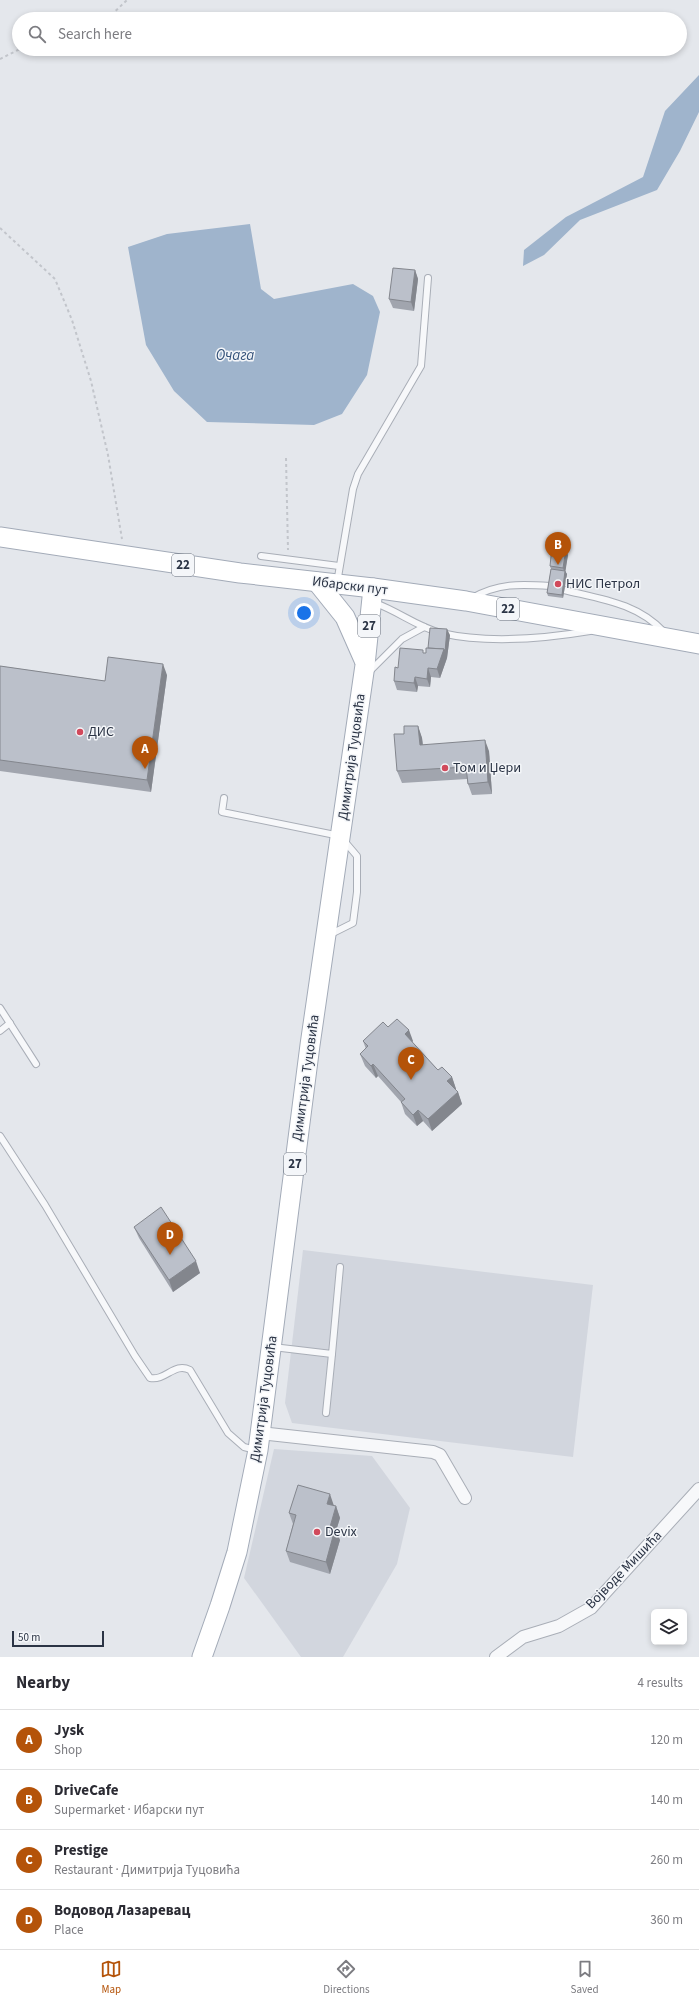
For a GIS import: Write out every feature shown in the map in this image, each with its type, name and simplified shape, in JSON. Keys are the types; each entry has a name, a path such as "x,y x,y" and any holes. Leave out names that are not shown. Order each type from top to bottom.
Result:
{"main road":[{"name":"Ибарски пут","path":"0,537 240,573 317,582 338,575 372,595 466,601 699,644"},
{"path":"317,582 345,617 364,672"},
{"name":"Димитрија Туцовића","path":"202,1657 237,1552 259,1442 326,936 364,672 372,595"}],"street":[{"path":"259,1442 433,1452 440,1455 465,1498"},
{"name":"Војводе Мишића","path":"496,1657 523,1637 559,1626 591,1608 699,1489"}],"lane":[{"path":"261,556 288,560 338,575 353,489 358,474 421,366 428,278"},
{"path":"466,601 487,589 501,586 524,584 550,586"},
{"path":"564,590 631,607 653,622 671,639"},
{"path":"372,595 389,608 414,623 441,633 481,639 547,637 611,628"},
{"path":"364,672 402,640 424,627"},
{"path":"224,798 222,812 340,836 357,856 357,892 353,923 326,936"},
{"path":"0,1008 36,1064"},
{"path":"0,1031 10,1023"},
{"path":"0,1136 45,1205 135,1356 150,1378 158,1379 179,1368 190,1370 228,1433 244,1447 259,1442"},
{"path":"326,1413 340,1267"},
{"path":"271,1347 332,1354"}],"path":[{"path":"114,12 127,0"},
{"path":"0,59 12,53"},
{"path":"0,228 54,279 72,320 91,382 108,455 125,556"},
{"path":"286,458 288,560"}],"shaded area":[{"path":"303,1250 593,1285 573,1457 292,1423 285,1403"},
{"path":"274,1449 372,1456 410,1508 397,1564 343,1657 301,1657 244,1578"}],"water":[{"path":"699,75 699,112 680,151 657,190 580,220 544,255 523,266 524,250 566,217 643,177 665,111"},
{"name":"Очага","path":"250,224 261,289 274,299 353,284 373,296 380,312 367,375 342,414 314,425 207,422 174,391 146,345 128,247 167,234"}],"building":[{"path":"393,268 415,270 411,302 389,299"},
{"path":"552,547 566,549 563,568 550,566"},
{"path":"551,569 565,571 562,595 547,593"},
{"path":"430,628 447,629 445,652 444,649 428,648"},
{"path":"400,648 423,650 423,653 426,653 426,648 444,649 437,669 428,668 427,679 415,677 414,683 394,681 395,667 398,668"},
{"name":"ДИС","path":"108,657 163,664 147,780 0,760 0,666 105,681"},
{"name":"Том и Џери","path":"404,726 418,726 420,745 485,740 488,782 468,784 466,767 397,771 394,734 404,734"},
{"path":"397,1019 409,1030 405,1034 436,1068 438,1070 442,1067 452,1077 447,1081 458,1092 428,1119 418,1110 413,1115 401,1102 405,1099 373,1064 371,1066 360,1054 368,1046 363,1041 383,1022 388,1027"},
{"path":"161,1207 196,1261 169,1280 134,1227"},
{"name":"Devix","path":"298,1485 330,1494 327,1504 336,1506 330,1527 335,1529 326,1562 286,1551 296,1515 289,1513"}],"place":[{"name":"DriveCafe","path":"558,565"},
{"name":"НИС Петрол","path":"558,584"},
{"name":"ДИС","path":"80,732"},
{"name":"Том и Џери","path":"445,768"},
{"name":"Jysk","path":"145,769"},
{"name":"Prestige","path":"411,1080"},
{"name":"Водовод Лазаревац","path":"170,1255"},
{"name":"Devix","path":"317,1532"}]}
